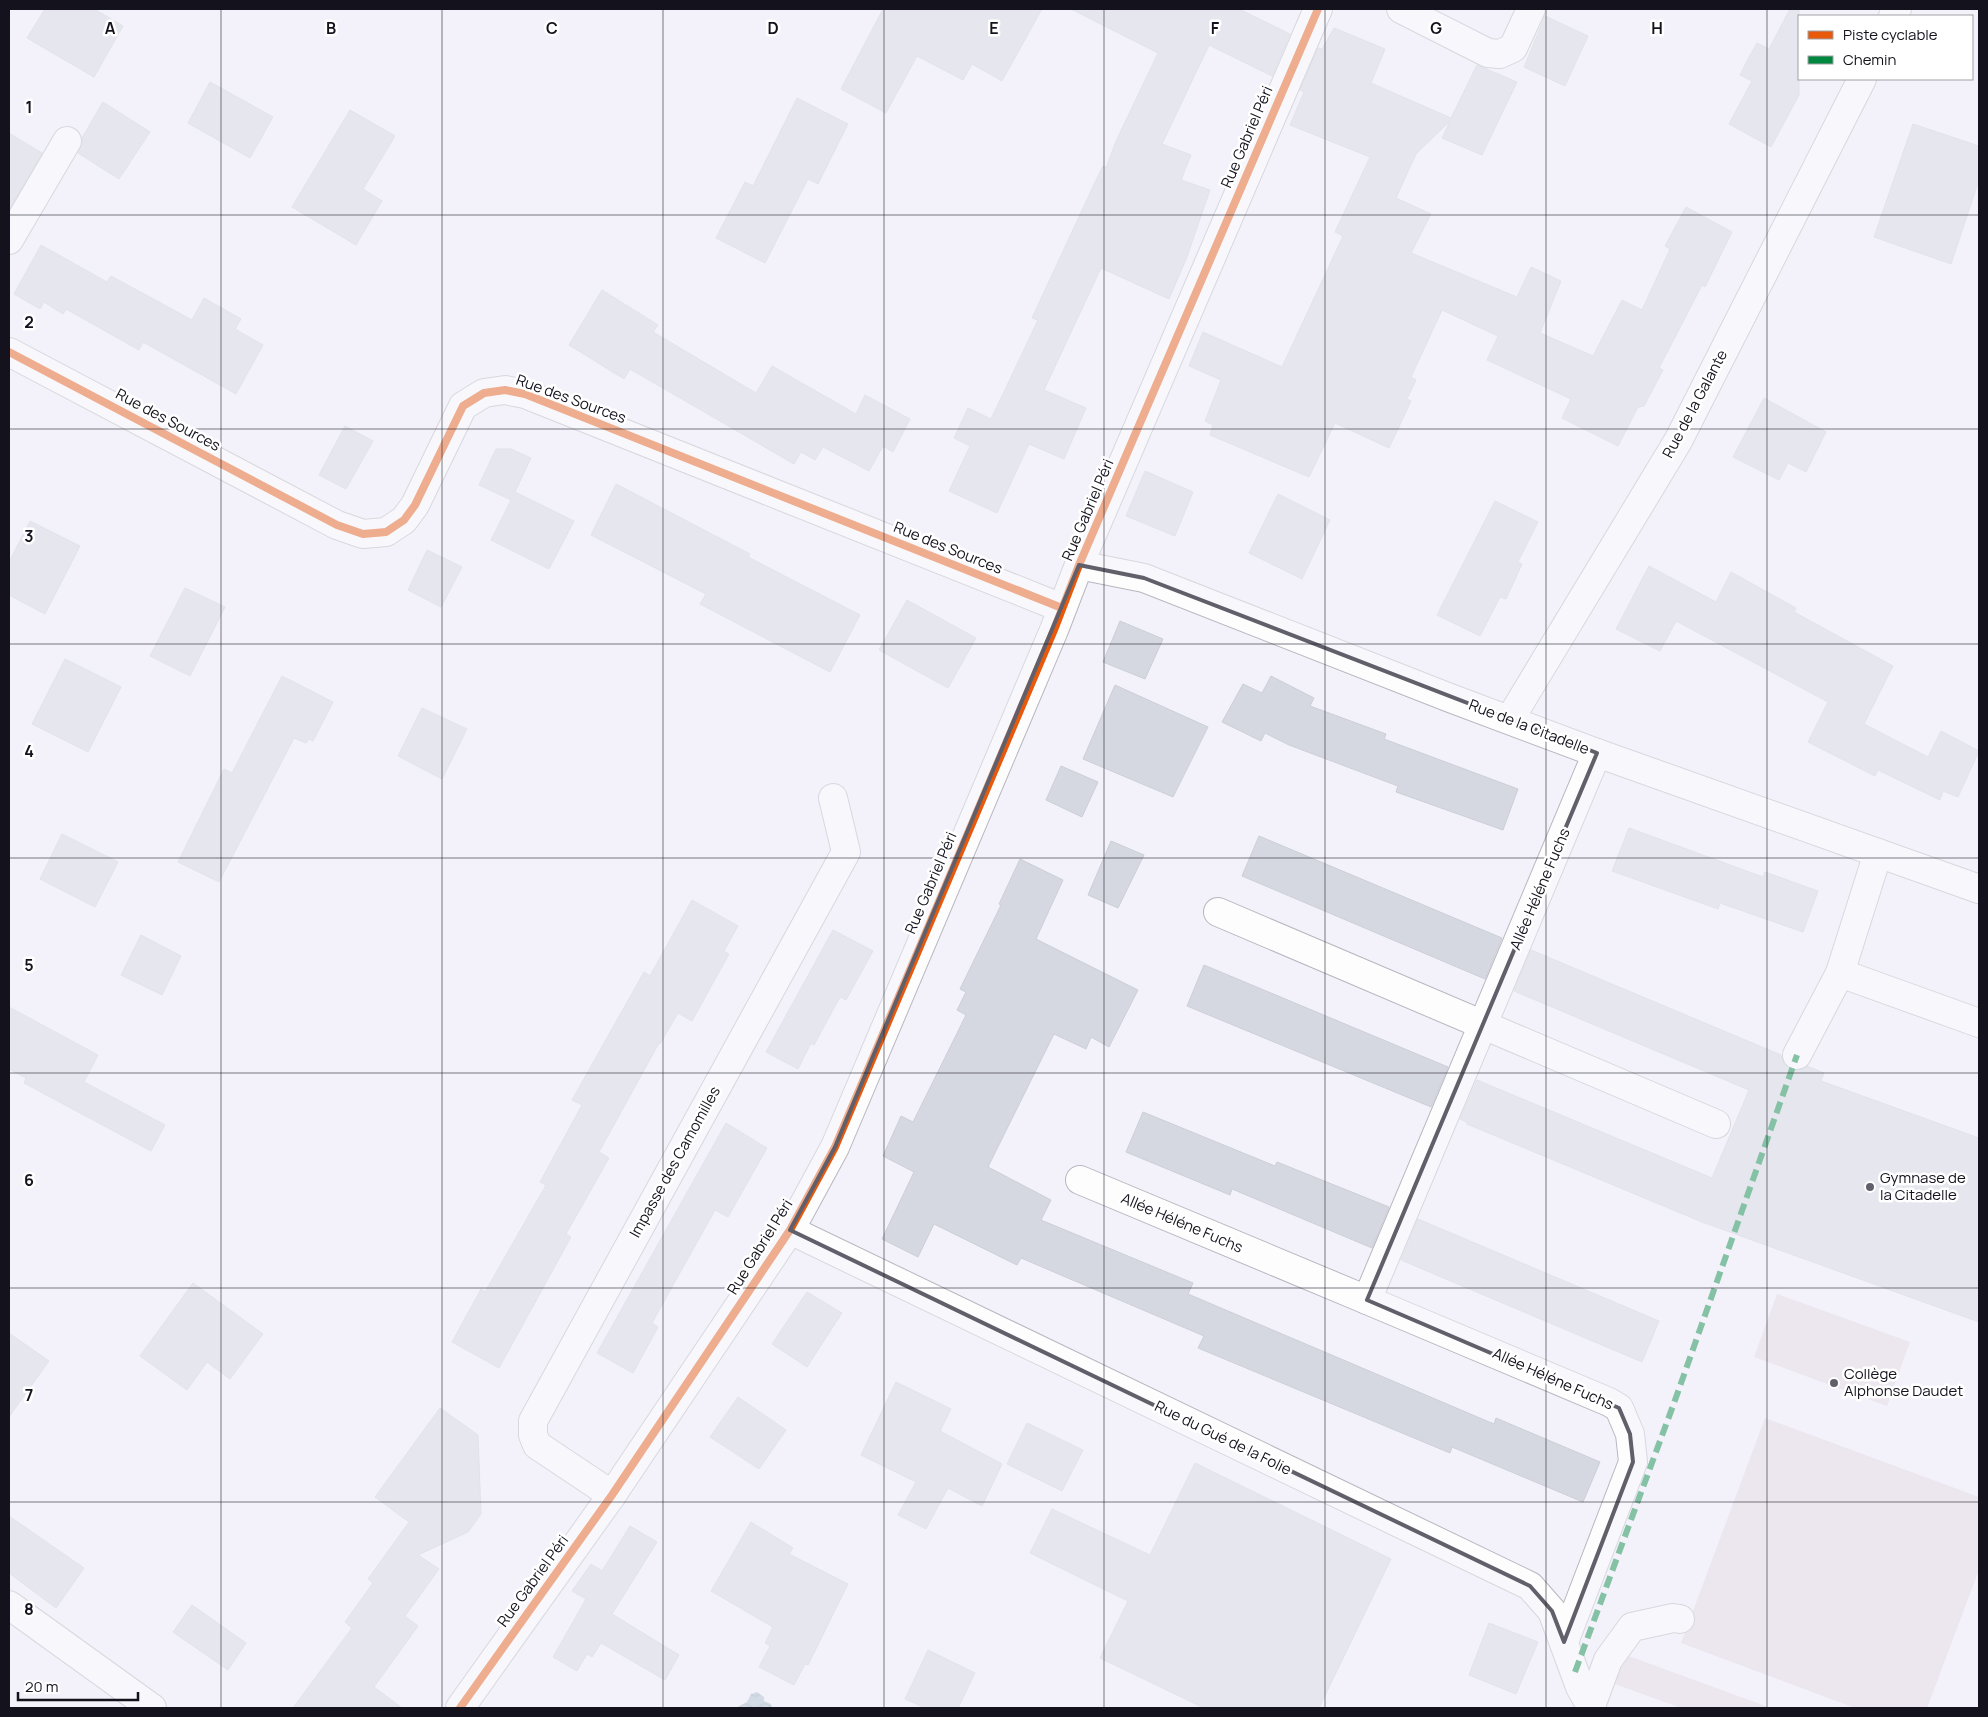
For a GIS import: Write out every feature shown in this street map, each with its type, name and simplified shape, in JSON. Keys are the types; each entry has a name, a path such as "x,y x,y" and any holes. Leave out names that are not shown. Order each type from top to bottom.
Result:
{"street":[{"name":"Rue Gabriel Péri","path":"460,1708 612,1495 790,1230 835,1147 1079,565 1318,9"},
{"path":"1401,9 1488,53 1500,54 1513,48 1531,9"},
{"name":"Rue de la Galante","path":"1510,719 1678,441 1861,80"},
{"path":"9,240 68,141"},
{"name":"Rue des Sources","path":"9,352 337,525 363,534 386,532 404,520 415,505 463,406 484,393 506,390 535,398 1062,608"},
{"name":"Rue de la Citadelle","path":"1079,565 1144,578 1597,752 1979,889"},
{"name":"Allée Héléne Fuchs","path":"1367,1300 1597,752"},
{"name":"Impasse des Camomilles","path":"612,1495 537,1445 532,1435 533,1421 846,852 833,798"},
{"path":"1797,1055 1840,973 1878,853"},
{"path":"1218,912 1716,1124"},
{"path":"1840,973 1979,1023"},
{"name":"Allée Héléne Fuchs","path":"1080,1180 1609,1402 1619,1408 1630,1434 1633,1462 1564,1642"},
{"name":"Rue du Gué de la Folie","path":"790,1230 1530,1586 1552,1611 1580,1687 1592,1707"},
{"path":"9,1605 152,1708"},
{"path":"1592,1707 1608,1660 1632,1627 1673,1618 1680,1619"}],"highlighted area":[{"path":"1079,565 1144,578 1597,753 1367,1300 1619,1408 1630,1434 1633,1462 1564,1642 1552,1611 1530,1586 790,1230 835,1147"}],"shaded area":[{"path":"1777,1294 1910,1342 1887,1406 1754,1357"},
{"path":"1765,1418 1979,1497 1979,1570 1927,1708 1855,1708 1681,1643"},
{"path":"1623,1654 1771,1708 1681,1708 1612,1683"}],"water":[{"path":"757,1692 764,1697 764,1701 771,1704 772,1708 736,1708 747,1702 751,1694"}],"building":[{"path":"45,9 94,9 123,26 94,77 27,38"},
{"path":"883,9 1042,9 1002,81 972,64 963,80 917,56 886,113 841,89"},
{"path":"1071,9 1239,9 1290,34 1272,76 1209,45 1162,144 1191,155 1181,180 1210,190 1187,257 1169,299 1101,268 1044,390 1086,408 1064,459 1029,444 997,513 949,491 970,446 954,438 968,408 991,419 1038,320 1032,318 1096,180 1103,166 1106,168 1116,141 1158,53"},
{"path":"1790,9 1799,9 1799,95 1771,147 1729,124 1752,81 1740,75 1748,59 1757,43 1769,49"},
{"path":"1545,16 1588,36 1565,86 1524,67"},
{"path":"1334,28 1385,49 1371,83 1451,118 1477,65 1517,82 1482,155 1442,138 1450,121 1416,154 1396,198 1431,214 1411,253 1517,297 1531,267 1561,281 1540,333 1593,356 1622,300 1642,310 1670,249 1665,246 1686,207 1732,232 1705,287 1702,285 1659,368 1663,370 1644,406 1638,407 1618,446 1562,418 1571,399 1487,360 1498,336 1442,310 1411,377 1416,380 1407,399 1411,401 1389,448 1335,423 1309,477 1210,435 1213,425 1205,421 1221,380 1189,366 1203,332 1282,367 1343,236 1335,232 1370,157 1290,125 1304,92 1300,90 1318,48 1322,49"},
{"path":"210,82 273,117 250,158 188,123"},
{"path":"797,98 848,124 818,184 808,179 765,263 716,238 745,182 753,186"},
{"path":"103,102 150,132 119,179 78,153 83,142 82,138"},
{"path":"350,110 395,136 363,189 382,201 356,245 292,207"},
{"path":"1913,124 1979,146 1979,180 1951,264 1874,237"},
{"path":"9,133 42,153 9,210"},
{"path":"41,245 107,282 111,276 192,320 204,298 241,319 235,329 263,345 236,394 143,342 139,350 66,309 63,314 44,302 40,309 14,294"},
{"path":"602,290 658,325 653,332 756,393 772,366 856,414 865,395 910,419 893,452 883,446 869,471 823,447 815,460 801,452 794,464 630,369 624,379 569,345"},
{"path":"1764,398 1826,432 1806,472 1788,463 1779,480 1733,457"},
{"path":"345,426 373,441 346,489 319,475"},
{"path":"496,449 511,449 531,458 515,492 574,521 549,569 491,540 511,500 479,485"},
{"path":"1145,471 1193,492 1175,536 1126,516"},
{"path":"616,484 750,554 748,557 860,615 830,672 700,604 706,594 591,535"},
{"path":"1278,494 1330,520 1302,579 1249,553"},
{"path":"1495,501 1538,522 1518,562 1522,564 1506,599 1500,597 1480,636 1437,615"},
{"path":"30,521 80,546 45,614 9,595 9,562"},
{"path":"427,550 462,567 441,607 408,590"},
{"path":"1649,566 1716,602 1731,572 1796,608 1794,612 1893,666 1864,724 1928,757 1941,731 1979,751 1958,797 1943,791 1940,800 1878,770 1875,776 1808,742 1828,702 1676,621 1660,651 1616,629"},
{"path":"185,588 225,607 190,676 150,656"},
{"path":"907,600 976,638 948,688 879,650"},
{"path":"1120,621 1163,639 1145,679 1103,662"},
{"path":"65,659 121,687 88,752 32,724"},
{"path":"282,676 333,702 313,741 309,739 306,743 294,738 219,882 178,862 224,769 232,773"},
{"path":"1271,676 1314,698 1310,706 1386,734 1384,739 1518,789 1503,830 1396,792 1398,786 1289,745 1265,733 1261,741 1222,722 1243,684 1262,693"},
{"path":"1115,685 1208,727 1173,797 1083,759"},
{"path":"422,708 467,729 442,779 398,756"},
{"path":"1061,766 1098,782 1082,817 1046,800"},
{"path":"1629,828 1763,877 1765,872 1818,891 1803,932 1720,903 1718,909 1612,871"},
{"path":"62,834 118,862 95,907 40,879"},
{"path":"1259,836 1502,938 1485,979 1242,876"},
{"path":"1111,841 1144,855 1118,908 1088,895"},
{"path":"1020,859 1063,880 1036,939 1138,990 1109,1047 1091,1037 1086,1049 1054,1034 988,1167 1051,1200 1041,1220 1193,1283 1188,1294 1494,1424 1496,1418 1600,1462 1583,1502 1452,1447 1450,1453 1198,1348 1204,1336 1021,1258 1017,1265 934,1224 918,1257 882,1239 914,1172 883,1156 901,1116 913,1122 966,1015 957,1010 966,992 960,989 1001,905 999,904"},
{"path":"692,900 738,926 724,951 729,954 692,1021 678,1013 659,1043 599,1152 609,1158 566,1234 571,1237 499,1368 452,1342 481,1289 485,1292 546,1185 540,1182 582,1105 572,1100 644,972 650,976"},
{"path":"833,930 873,951 846,1000 840,997 814,1045 811,1043 798,1069 766,1052"},
{"path":"141,935 181,956 162,995 121,975"},
{"path":"1531,950 1781,1055 1784,1064 1790,1069 1798,1071 1807,1066 1824,1073 1821,1081 1979,1138 1979,1322 1702,1222 1467,1124 1467,1122 1460,1119 1477,1080 1712,1178 1749,1090 1514,991"},
{"path":"1204,965 1448,1067 1431,1107 1187,1006"},
{"path":"9,1007 98,1055 84,1082 165,1125 151,1151 24,1083 26,1078 9,1069"},
{"path":"1143,1112 1275,1166 1277,1162 1389,1207 1372,1248 1232,1189 1230,1195 1126,1152"},
{"path":"726,1123 767,1148 728,1217 715,1210 652,1323 658,1327 633,1373 597,1353"},
{"path":"1418,1219 1659,1321 1642,1362 1401,1260"},
{"path":"193,1283 263,1334 230,1379 207,1362 187,1390 140,1356"},
{"path":"807,1292 842,1313 807,1367 772,1344"},
{"path":"9,1333 49,1361 9,1417"},
{"path":"896,1382 951,1409 940,1431 1002,1464 982,1506 948,1488 926,1529 898,1515 916,1482 861,1455"},
{"path":"738,1397 786,1430 759,1469 710,1437"},
{"path":"440,1408 478,1435 481,1514 468,1532 418,1555 439,1569 405,1616 418,1626 374,1687 402,1708 293,1708 352,1628 345,1622 373,1583 368,1579 409,1522 375,1497"},
{"path":"1027,1423 1083,1450 1062,1491 1007,1464"},
{"path":"1195,1463 1391,1559 1319,1708 1204,1708 1100,1658 1128,1601 1030,1553 1052,1509 1150,1555"},
{"path":"9,1516 84,1568 56,1608 9,1573"},
{"path":"751,1522 793,1548 789,1554 848,1584 808,1665 805,1664 794,1685 759,1667 770,1646 765,1643 773,1627 711,1591"},
{"path":"630,1526 657,1542 612,1614 679,1655 665,1680 601,1643 592,1657 587,1654 577,1671 553,1657 586,1599 572,1591 591,1564 602,1571"},
{"path":"192,1605 246,1643 228,1670 173,1632"},
{"path":"1489,1623 1538,1642 1516,1694 1469,1675"},
{"path":"928,1650 975,1673 958,1708 925,1708 905,1699"}],"marked path":[{"path":"1575,1672 1674,1403 1797,1055"}],"cycle path":[{"path":"460,1708 612,1495 790,1230 835,1147 1054,630 1079,565 1318,9"},
{"path":"9,352 337,525 363,534 386,532 404,520 415,505 463,406 484,393 505,390 525,394 1062,608"}],"place":[{"name":"Gymnase de la Citadelle","path":"1870,1187"},
{"name":"Collège Alphonse Daudet","path":"1834,1383"}]}
